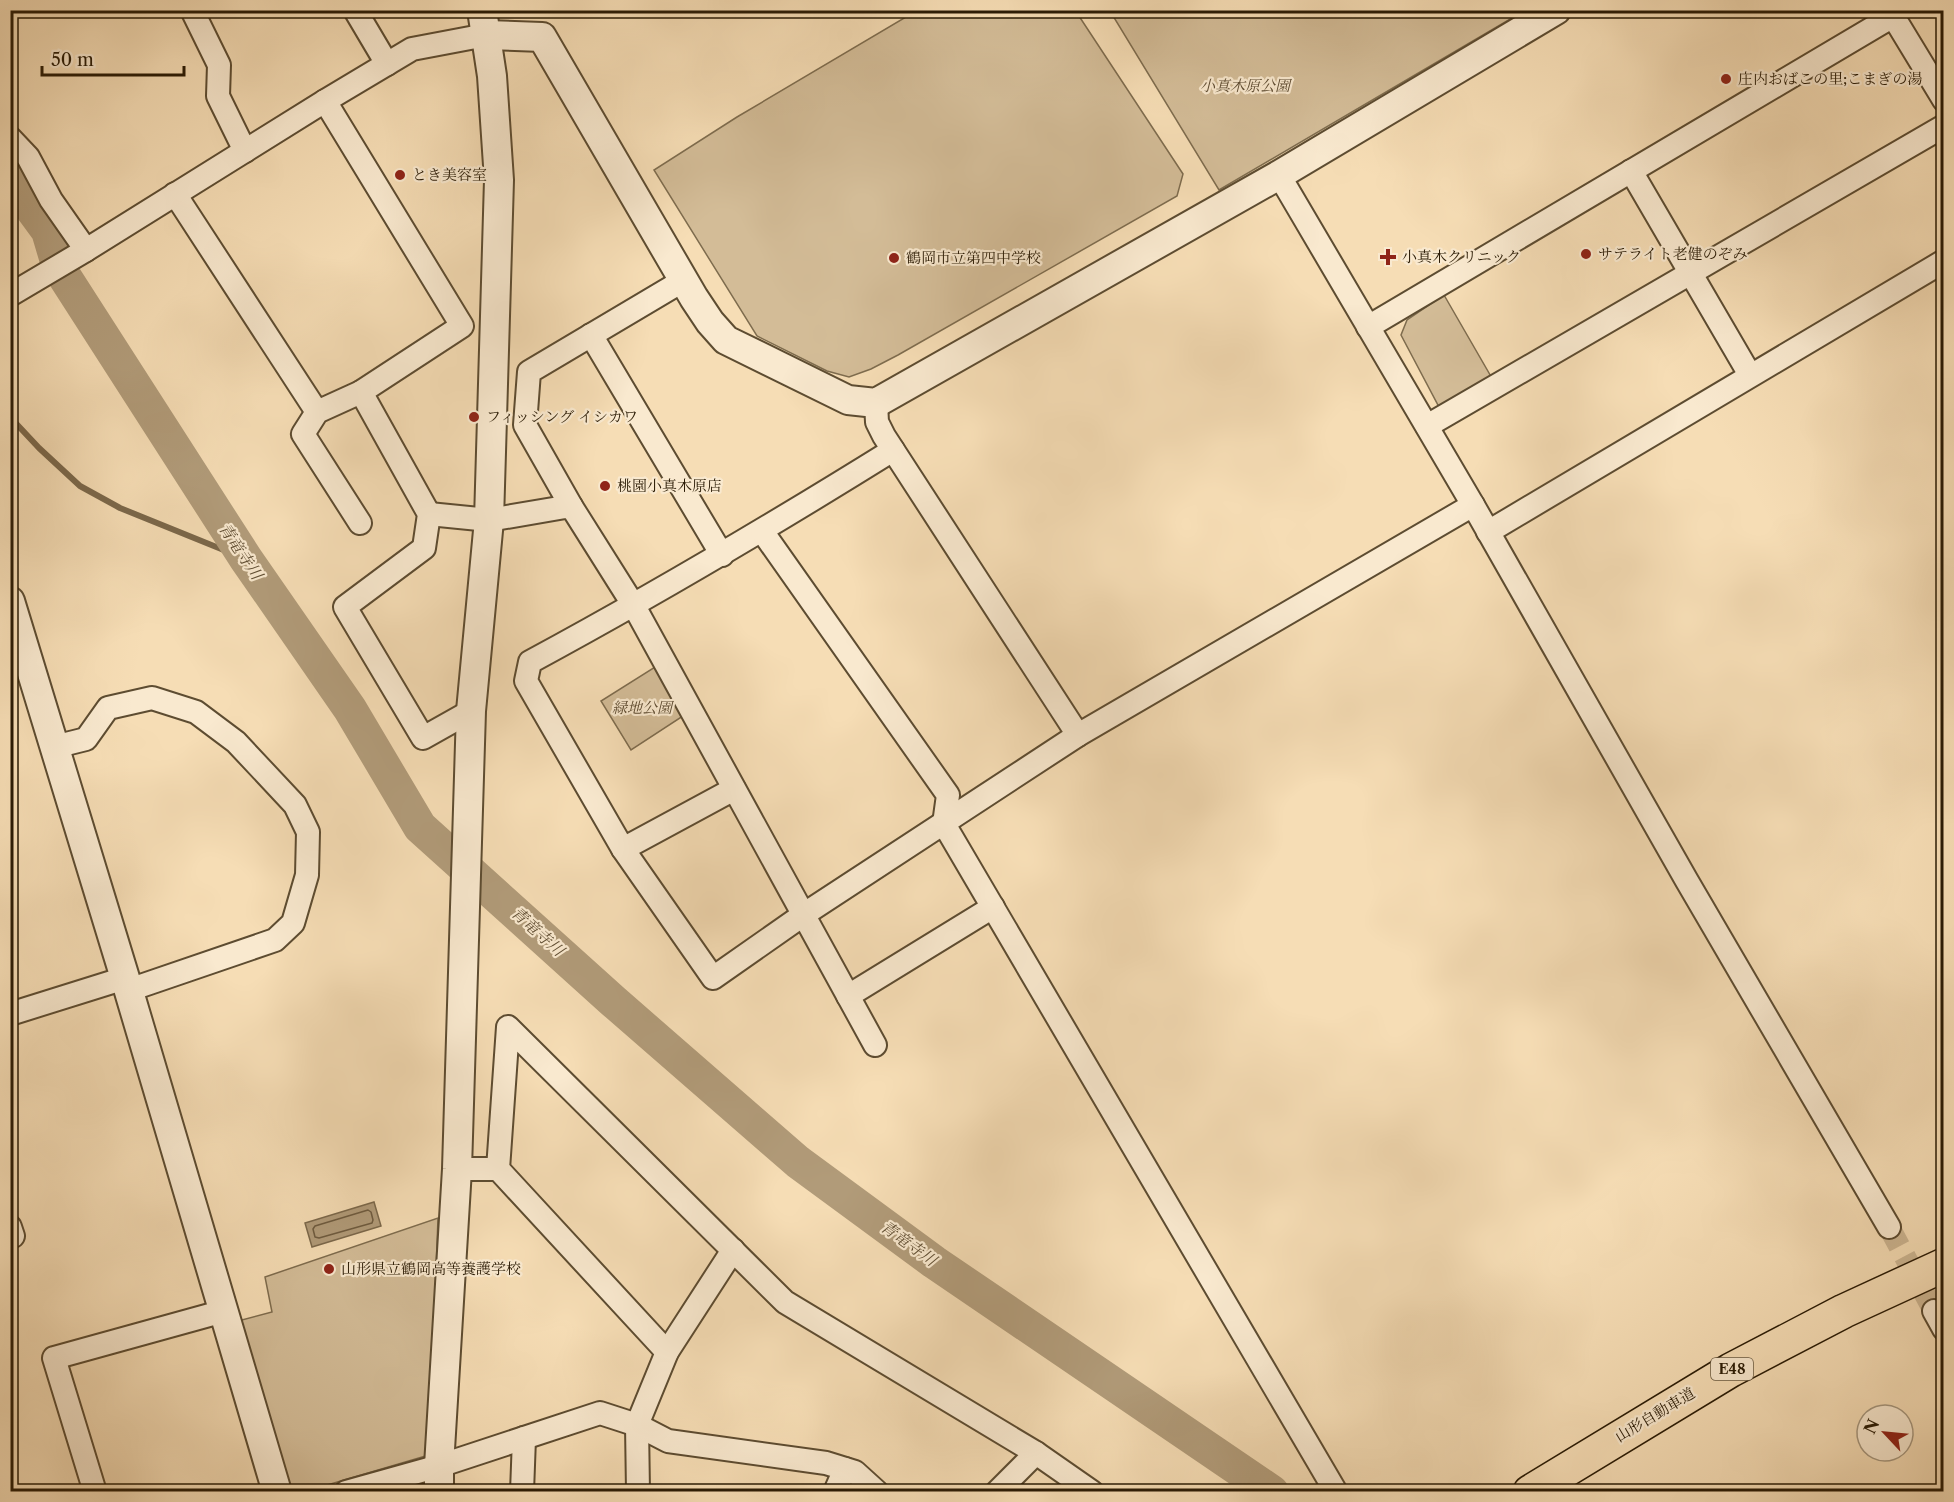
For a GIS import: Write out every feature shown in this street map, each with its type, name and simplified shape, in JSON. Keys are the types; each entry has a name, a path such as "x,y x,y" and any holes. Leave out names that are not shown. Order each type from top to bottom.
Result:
{"highway":[{"name":"山形自動車道","path":"1530,1491 1731,1370 1844,1311 1944,1265"}],"street":[{"path":"192,10 219,65 218,96 244,151"},
{"path":"355,10 387,64"},
{"path":"20,290 412,49 484,23 542,37 684,280 710,322 726,340 848,400 876,403 1279,175 1556,10"},
{"path":"1368,327 1893,16 1944,100"},
{"path":"439,1479 457,1169 471,711 489,520 499,180 492,76 484,23"},
{"path":"325,101 462,326 361,392 317,411 303,435 360,523"},
{"path":"1427,426 1944,126"},
{"path":"10,138 28,157 51,200 86,250"},
{"path":"1632,171 1750,375"},
{"path":"1279,175 1473,505 1693,892 1889,1227"},
{"path":"175,194 317,411"},
{"path":"1488,532 1944,261"},
{"path":"684,280 529,372 525,425 571,506 634,606 875,1045"},
{"path":"591,335 722,555"},
{"path":"361,392 429,514 424,548 345,607 423,738 471,711"},
{"path":"876,403 877,422 894,450 1078,735"},
{"path":"894,450 722,555 530,662 526,681 623,849 713,978 803,915 1078,735 1473,505"},
{"path":"429,514 489,520 571,506"},
{"path":"762,531 948,795 944,824 1336,1491"},
{"path":"10,601 19,664 54,747 127,984 277,1491"},
{"path":"10,1014 127,984 275,940 293,923 307,874 308,832 295,804 236,742 196,712 152,698 108,708 86,739 54,747"},
{"path":"623,849 734,789"},
{"path":"848,996 993,907"},
{"path":"667,1352 498,1169 508,1027 785,1302 1036,1453 1092,1491"},
{"path":"457,1169 498,1169"},
{"path":"10,1227 13,1236 10,1236"},
{"path":"638,1491 637,1425 667,1352 733,1250"},
{"path":"95,1491 54,1358 224,1311"},
{"path":"346,1491 439,1479 524,1438 600,1413 637,1425 668,1440 826,1463 855,1472 878,1491"},
{"path":"522,1491 524,1438"},
{"path":"997,1491 1036,1453"},
{"path":"835,1491 845,1469"}],"green space":[{"name":"鶴岡市立第四中学校","path":"1075,10 1183,174 1177,196 898,355 849,377 827,371 757,336 654,170 737,117 916,11"},
{"name":"小真木原公園","path":"1110,11 1524,11 1219,190"},
{"path":"1444,295 1493,380 1448,408 1438,405 1401,335 1407,320"},
{"name":"緑地公園","path":"655,667 683,716 631,750 601,701"},
{"path":"438,1218 429,1455 307,1491 289,1491 238,1321 272,1312 265,1277"}],"water":[{"path":"374,1202 381,1226 312,1247 305,1223"}],"waterway":[{"name":"青竜寺川","path":"10,179 48,231 59,268 246,559 350,709 420,827 613,1001 798,1162 934,1262 1272,1492"},
{"path":"10,417 80,486 120,508 246,559"}],"tunnel":[{"path":"1889,1227 1934,1311"}],"place":[{"name":"庄内おばこの里;こまぎの湯","path":"1726,79"},
{"name":"とき美容室","path":"400,175"},
{"name":"サテライト老健のぞみ","path":"1586,254"},
{"name":"小真木クリニック","path":"1388,257"},
{"name":"鶴岡市立第四中学校","path":"894,258"},
{"name":"フィッシング イシカワ","path":"474,417"},
{"name":"桃園小真木原店","path":"605,486"},
{"name":"山形県立鶴岡高等養護学校","path":"329,1269"}]}
